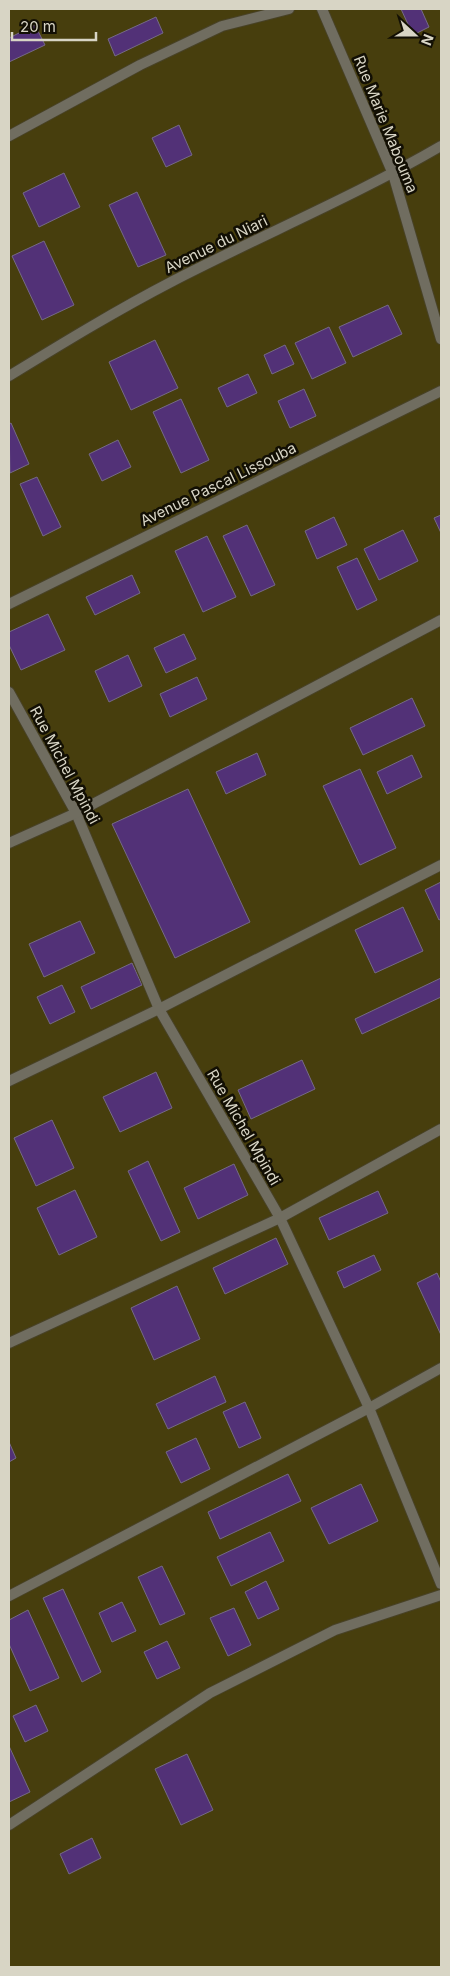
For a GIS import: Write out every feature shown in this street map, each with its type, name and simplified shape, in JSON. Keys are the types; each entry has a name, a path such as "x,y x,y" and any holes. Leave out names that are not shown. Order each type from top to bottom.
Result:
{"street":[{"path":"9,136 140,65 222,26 289,9"},
{"name":"Rue Marie Mabouma","path":"322,9 393,174 441,339"},
{"name":"Avenue du Niari","path":"9,376 86,329 174,281 393,174 441,146"},
{"name":"Avenue Pascal Lissouba","path":"9,604 441,391"},
{"path":"9,843 76,813 441,620"},
{"name":"Rue Michel Mpindi","path":"9,692 76,813 159,1009 280,1218 369,1408 441,1584"},
{"path":"9,1081 159,1009 441,865"},
{"path":"9,1342 280,1218 441,1129"},
{"path":"9,1596 369,1408 441,1368"},
{"path":"9,1825 210,1693 335,1630 441,1595"}],"shaded area":[{"path":"9,9 441,9 441,1967 9,1967"}],"building":[{"path":"401,9 421,9 429,27 413,35"},
{"path":"156,17 163,33 115,56 108,39"},
{"path":"35,25 45,45 9,62 9,38"},
{"path":"179,125 192,155 166,167 152,138"},
{"path":"64,173 80,207 39,227 23,193"},
{"path":"137,192 166,255 138,267 109,205"},
{"path":"44,241 74,305 42,320 12,256"},
{"path":"388,305 402,334 353,357 339,327"},
{"path":"329,327 346,363 312,379 295,343"},
{"path":"155,340 178,388 131,410 109,362"},
{"path":"285,345 294,364 272,374 264,355"},
{"path":"248,374 257,393 227,407 218,388"},
{"path":"304,389 316,416 290,428 278,401"},
{"path":"181,399 209,460 181,473 153,412"},
{"path":"11,423 29,464 10,473 9,424"},
{"path":"118,440 131,467 102,481 89,454"},
{"path":"37,477 61,527 43,536 20,484"},
{"path":"441,515 441,533 434,518"},
{"path":"334,517 347,545 317,559 305,531"},
{"path":"247,525 275,585 251,596 223,536"},
{"path":"403,530 418,561 379,580 364,549"},
{"path":"207,536 236,597 203,612 175,551"},
{"path":"357,558 377,600 357,610 337,567"},
{"path":"132,575 140,593 95,615 86,597"},
{"path":"48,614 65,650 21,670 9,645 9,632"},
{"path":"184,634 196,659 166,673 154,648"},
{"path":"128,655 142,686 109,702 95,671"},
{"path":"197,677 207,699 170,717 160,694"},
{"path":"412,698 425,726 363,755 350,728"},
{"path":"257,753 266,775 226,794 216,772"},
{"path":"412,755 422,777 387,794 377,772"},
{"path":"360,769 396,848 360,865 323,786"},
{"path":"188,789 250,922 175,958 112,824"},
{"path":"441,882 441,919 439,920 425,890"},
{"path":"403,907 423,951 375,973 355,930"},
{"path":"80,921 95,953 44,977 29,944"},
{"path":"132,963 142,985 91,1009 81,987"},
{"path":"441,978 441,997 362,1034 355,1019"},
{"path":"62,985 75,1012 50,1024 37,997"},
{"path":"302,1060 315,1089 251,1119 238,1090"},
{"path":"156,1072 172,1108 120,1132 103,1097"},
{"path":"52,1120 74,1168 36,1186 14,1138"},
{"path":"148,1161 180,1232 161,1241 128,1171"},
{"path":"234,1164 248,1195 198,1219 184,1188"},
{"path":"75,1190 97,1237 59,1255 37,1208"},
{"path":"378,1191 388,1213 329,1240 319,1218"},
{"path":"276,1238 288,1264 225,1294 213,1268"},
{"path":"374,1255 381,1270 344,1288 337,1272"},
{"path":"437,1273 441,1282 441,1335 417,1283"},
{"path":"177,1286 200,1339 154,1360 131,1308"},
{"path":"215,1376 226,1402 168,1429 156,1404"},
{"path":"245,1402 261,1438 239,1448 223,1412"},
{"path":"196,1438 210,1469 181,1483 166,1452"},
{"path":"9,1442 16,1458 9,1462"},
{"path":"288,1474 301,1501 220,1539 208,1512"},
{"path":"361,1484 378,1521 329,1544 311,1508"},
{"path":"270,1532 284,1561 231,1586 217,1557"},
{"path":"162,1566 185,1614 160,1625 138,1577"},
{"path":"266,1581 279,1609 258,1619 245,1592"},
{"path":"63,1589 101,1672 82,1682 43,1598"},
{"path":"122,1602 136,1631 112,1642 99,1613"},
{"path":"234,1608 251,1645 228,1656 210,1618"},
{"path":"28,1610 59,1678 30,1691 9,1644 9,1620"},
{"path":"167,1641 180,1668 157,1679 144,1652"},
{"path":"36,1705 48,1731 25,1742 13,1716"},
{"path":"9,1746 30,1792 9,1802"},
{"path":"187,1754 213,1810 181,1825 155,1769"},
{"path":"92,1838 101,1858 69,1874 60,1854"}]}
